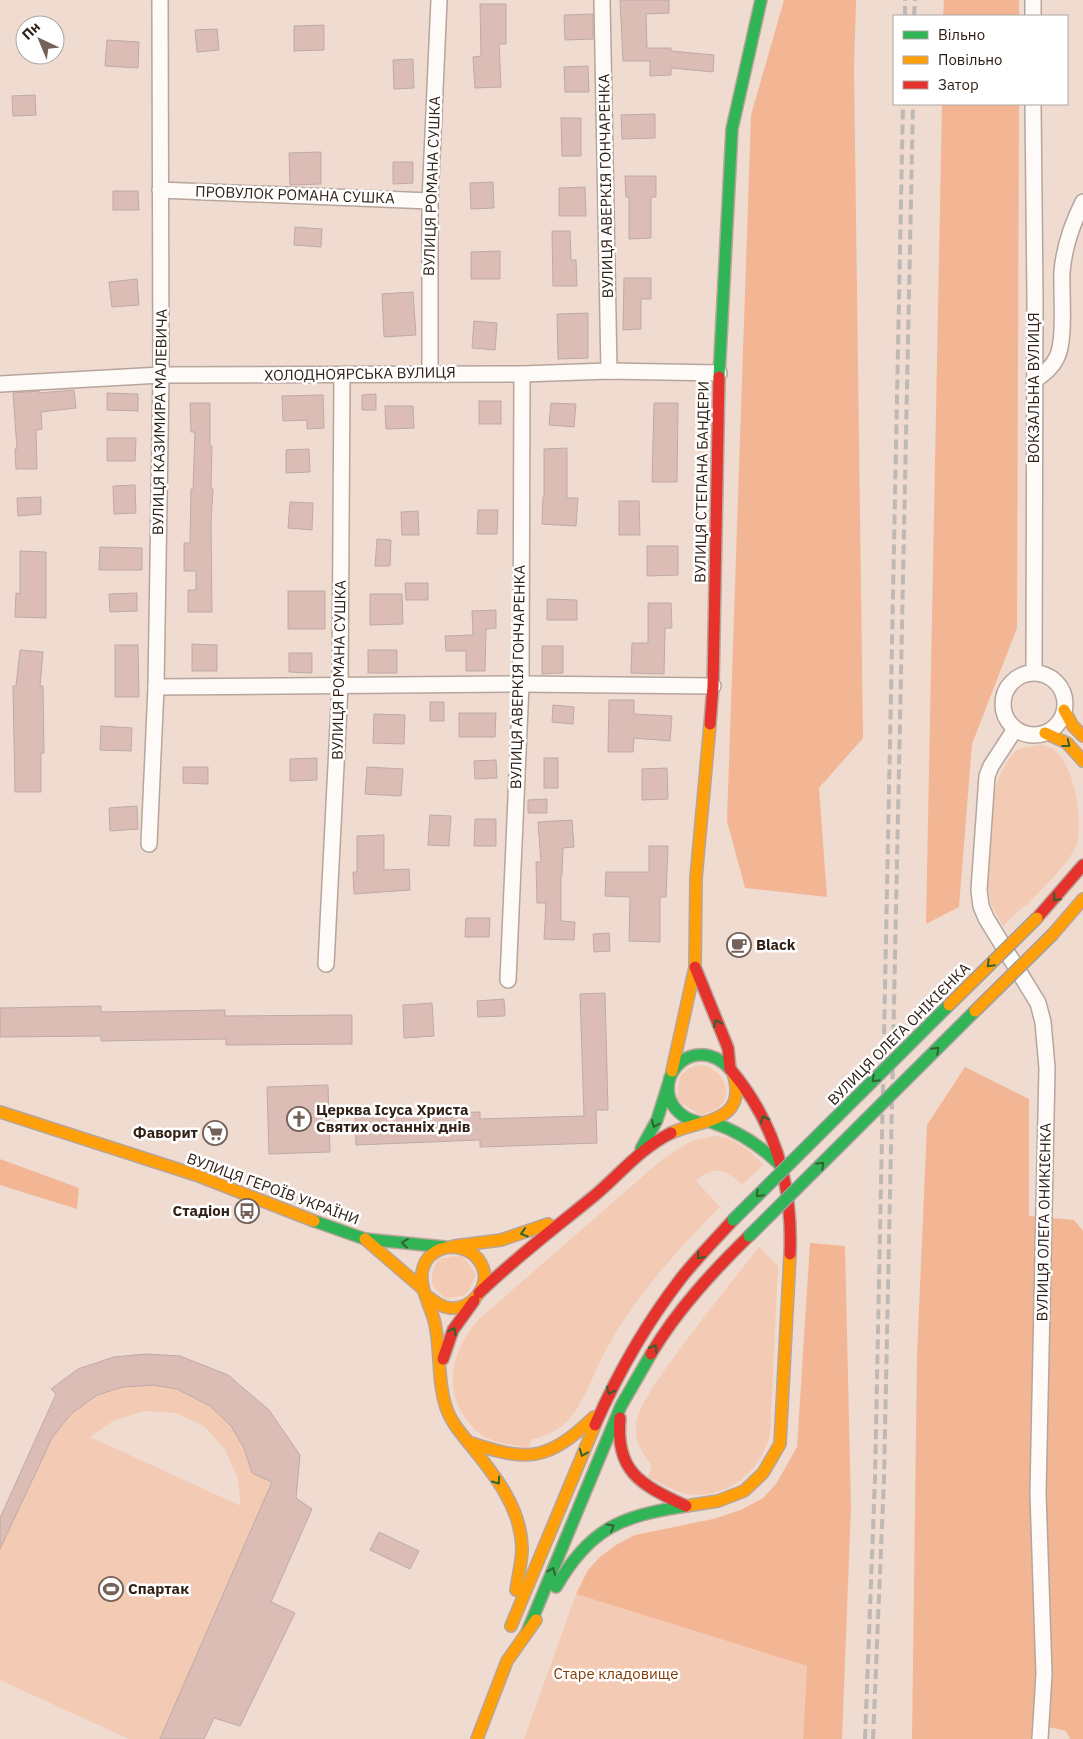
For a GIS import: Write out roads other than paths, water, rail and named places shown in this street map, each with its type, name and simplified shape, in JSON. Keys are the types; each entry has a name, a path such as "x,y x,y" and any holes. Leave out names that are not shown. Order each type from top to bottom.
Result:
{"main road":[{"name":"ВУЛИЦЯ СТЕПАНА БАНДЕРИ","path":"672,1071 695,967 696,878 713,686 719,373 732,129 761,0"},
{"path":"1064,710 1073,726 1083,736"},
{"path":"1045,733 1062,740 1083,761"},
{"name":"ВУЛИЦЯ ОЛЕГА ОНІКІЄНКА","path":"602,1408 627,1359 656,1313 683,1276 733,1220 1037,918 1083,865"},
{"path":"527,1632 621,1406 655,1346 675,1317 714,1271 1053,934 1083,899"},
{"name":"ВУЛИЦЯ СТЕПАНА БАНДЕРИ","path":"695,967 728,1048 732,1071"},
{"path":"476,1739 507,1661 548,1602 567,1570 597,1536 631,1517 729,1499 748,1488 760,1477 772,1461 780,1444 792,1227 789,1194 775,1145 762,1113 747,1089 718,1058 701,1054 684,1059 672,1071 654,1127 634,1160"},
{"path":"425,1292 438,1306 454,1309 461,1308 477,1296 516,1258 662,1138 678,1130 705,1123 726,1113 735,1099 737,1090 732,1071"},
{"path":"668,1085 670,1101 678,1114 684,1118 734,1130 767,1151 780,1165"},
{"name":"ВУЛИЦЯ ГЕРОЇВ УКРАЇНИ","path":"0,1112 196,1175 364,1239 449,1246"},
{"path":"507,1661 521,1557 520,1532 512,1504 490,1470 456,1428 446,1408 441,1387 441,1367 436,1324 421,1280 422,1271 430,1256 449,1246 491,1242 507,1238 538,1229 569,1215"},
{"name":"ВУЛИЦЯ ГЕРОЇВ УКРАЇНИ","path":"364,1239 425,1292"},
{"path":"441,1367 453,1330 477,1296 484,1278 480,1262 468,1251 449,1246"},
{"path":"621,1406 620,1450 627,1464 641,1480 654,1490 686,1506"},
{"path":"468,1442 501,1453 520,1456 537,1455 555,1450 567,1442 602,1408"},
{"path":"511,1626 602,1408"}],"street":[{"name":"ВУЛИЦЯ КАЗИМИРА МАЛЕВИЧА","path":"149,844 156,687 161,375 160,0"},
{"name":"ВУЛИЦЯ РОМАНА СУШКА","path":"430,373 430,201 439,0"},
{"name":"ВУЛИЦЯ АВЕРКІЯ ГОНЧАРЕНКА","path":"602,0 609,371"},
{"path":"1033,0 1033,15"},
{"name":"ВОКЗАЛЬНА ВУЛИЦЯ","path":"1033,105 1034,672"},
{"name":"ПРОВУЛОК РОМАНА СУШКА","path":"160,190 430,201"},
{"path":"1034,380 1047,371 1057,358 1061,346 1062,270 1074,220 1083,202"},
{"name":"ХОЛОДНОЯРСЬКА ВУЛИЦЯ","path":"0,384 161,375 522,374 609,371 719,373"},
{"name":"ВУЛИЦЯ АВЕРКІЯ ГОНЧАРЕНКА","path":"508,980 520,684 522,374"},
{"name":"ВУЛИЦЯ РОМАНА СУШКА","path":"326,964 340,686 342,375"},
{"path":"1034,672 1048,676 1060,686 1064,695 1064,710 1058,724 1045,733 1029,735 1014,729 1005,717 1002,706 1003,696 1014,679 1034,672"},
{"path":"156,687 520,684 713,686"},
{"name":"ВУЛИЦЯ ОЛЕГА ОНИКІЄНКА","path":"1014,729 991,766 987,776 979,881 980,898 986,918 1038,1003 1043,1022 1046,1050 1038,1493 1044,1674 1040,1739"}],"railway":[{"path":"905,0 905,15"},
{"path":"914,15 915,0"},
{"path":"865,1739 875,1478 903,105"},
{"path":"873,1739 884,1478 913,105"}],"place":[{"name":"Black","path":"739,945"},
{"name":"Церква Ісуса Христа Святих останніх днів","path":"299,1119"},
{"name":"Фаворит","path":"215,1133"},
{"name":"Стадіон","path":"247,1211"},
{"name":"Спартак","path":"111,1589"}],"park label":[{"name":"Старе кладовище","path":"616,1674"}]}
